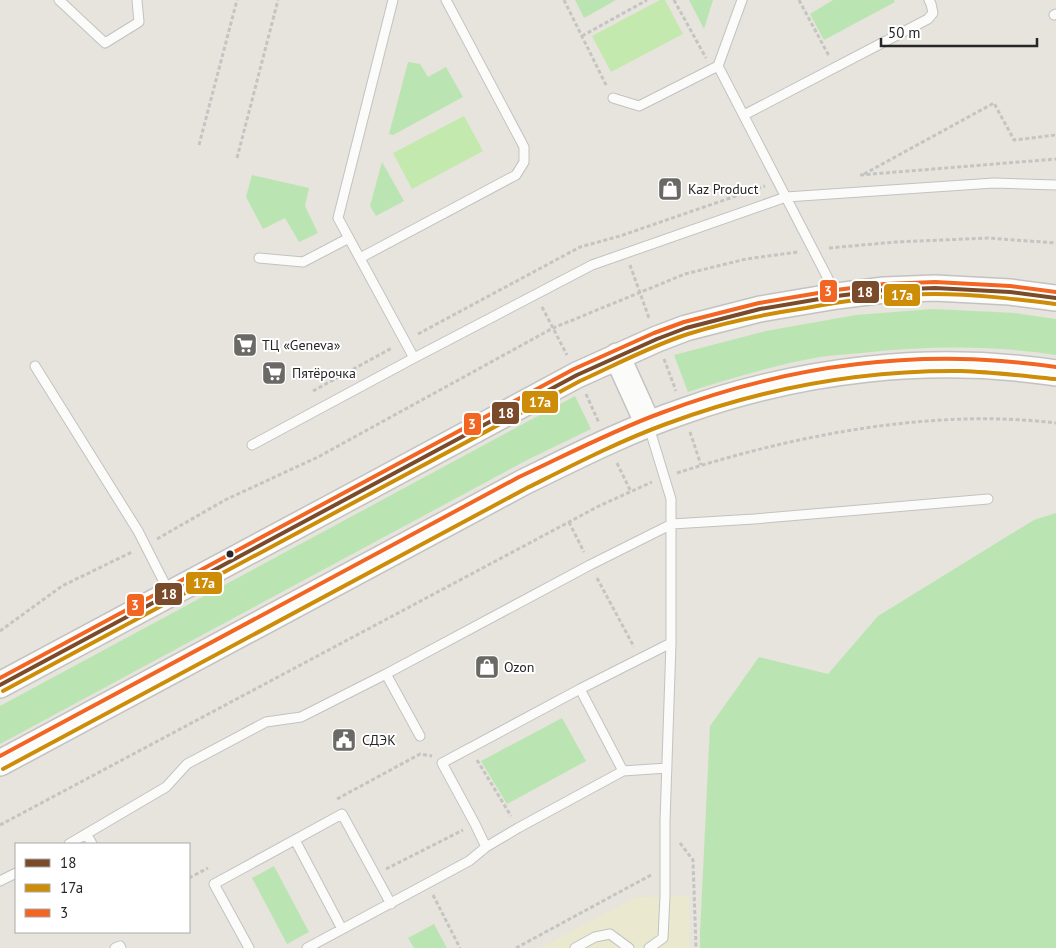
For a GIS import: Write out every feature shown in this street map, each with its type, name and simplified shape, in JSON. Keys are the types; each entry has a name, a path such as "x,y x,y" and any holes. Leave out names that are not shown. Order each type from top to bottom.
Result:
{"main road":[{"path":"0,685 577,375 657,339 696,326 760,309 884,290 935,288 1010,292 1056,298"},
{"path":"617,356 648,424"},
{"path":"0,763 522,483 648,424 734,394 792,380 850,371 938,365 983,365 1056,373"}],"lane":[{"path":"59,0 105,43 139,22 137,0"},
{"path":"393,0 338,218 414,358"},
{"path":"360,258 516,176 524,162 524,147 446,0"},
{"path":"613,98 639,106 715,68 742,0"},
{"path":"744,115 928,19 933,13 929,0"},
{"path":"715,68 744,115 837,296"},
{"path":"252,445 592,265 786,197 994,183 1056,185"},
{"path":"259,258 303,262 349,238"},
{"path":"35,366 138,531 170,594"},
{"path":"648,424 672,499 663,938 649,948"},
{"path":"71,843 166,787 187,764 266,722 301,717 672,524 754,519 988,498"},
{"path":"486,847 442,763 670,643"},
{"path":"386,674 420,736"},
{"path":"580,689 623,771"},
{"path":"307,948 469,861 486,847 518,828 623,771 667,768"},
{"path":"249,948 214,884 342,814 391,904"},
{"path":"87,835 91,843"},
{"path":"295,840 342,929"},
{"path":"0,881 15,873"},
{"path":"575,948 595,937 610,934 629,948"},
{"path":"115,948 120,946 121,948"}],"path":[{"path":"199,145 237,0"},
{"path":"237,158 278,0"},
{"path":"564,0 613,98"},
{"path":"582,36 647,0"},
{"path":"674,0 715,68"},
{"path":"799,0 835,68"},
{"path":"861,175 994,103 1014,140 1056,135"},
{"path":"0,631 62,586 145,546 225,500 318,457 553,328 685,274 746,259 896,242 988,238 1056,243"},
{"path":"0,825 598,506 665,476 727,457 808,438 866,428 919,421 982,418 1027,419 1056,423"},
{"path":"569,522 590,566 640,659"},
{"path":"470,748 518,828"},
{"path":"333,801 420,754 432,756 440,752"},
{"path":"665,822 693,860 696,948"},
{"path":"375,875 475,824"},
{"path":"190,878 211,867"},
{"path":"516,948 665,867"},
{"path":"427,884 460,948"}],"shaded area":[{"path":"689,896 690,948 540,948 636,897"}],"green space":[{"path":"575,0 616,0 584,18"},
{"path":"660,0 665,0 683,34 611,72 592,36"},
{"path":"689,0 713,0 704,29"},
{"path":"833,0 894,0 895,2 824,40 810,14"},
{"path":"408,62 420,64 428,77 446,67 463,97 393,135 389,134"},
{"path":"464,116 483,151 412,189 393,153"},
{"path":"382,162 404,201 376,216 370,206"},
{"path":"252,175 309,188 305,206 318,233 299,242 285,218 263,229 246,197"},
{"path":"933,309 1015,313 1056,319 1056,355 1008,349 959,348 910,349 836,355 770,368 688,392 674,355 766,331 856,315"},
{"path":"575,396 591,429 527,460 0,744 0,706"},
{"path":"1056,513 1056,948 700,948 710,726 759,657 828,674 878,616 1034,520"},
{"path":"562,718 586,761 507,804 481,761"},
{"path":"274,866 309,932 287,944 252,878"},
{"path":"434,924 447,948 414,948 408,938"}],"transit line":[{"name":"3","path":"0,678 574,369 654,333 684,322 759,303 884,284 935,282 1010,286 1056,292"},
{"name":"18","path":"0,685 577,375 686,328 760,309 884,290 935,288 1010,292 1056,298"},
{"name":"17a","path":"3,691 580,381 674,339 717,326 761,316 838,302 886,296 918,294 965,295 1055,304"},
{"name":"3","path":"0,756 519,477 607,435 661,413 734,389 808,372 846,366 923,359 961,359 997,360 1056,367"},
{"name":"17a","path":"3,769 525,489 612,446 666,424 738,401 811,384 848,378 886,374 961,371 1055,379"}],"place":[{"name":"Kaz Product","path":"670,189"},
{"name":"ТЦ «Geneva»","path":"245,345"},
{"name":"Пятёрочка","path":"274,373"},
{"name":"Ozon","path":"487,667"},
{"name":"СДЭК","path":"344,740"}]}
